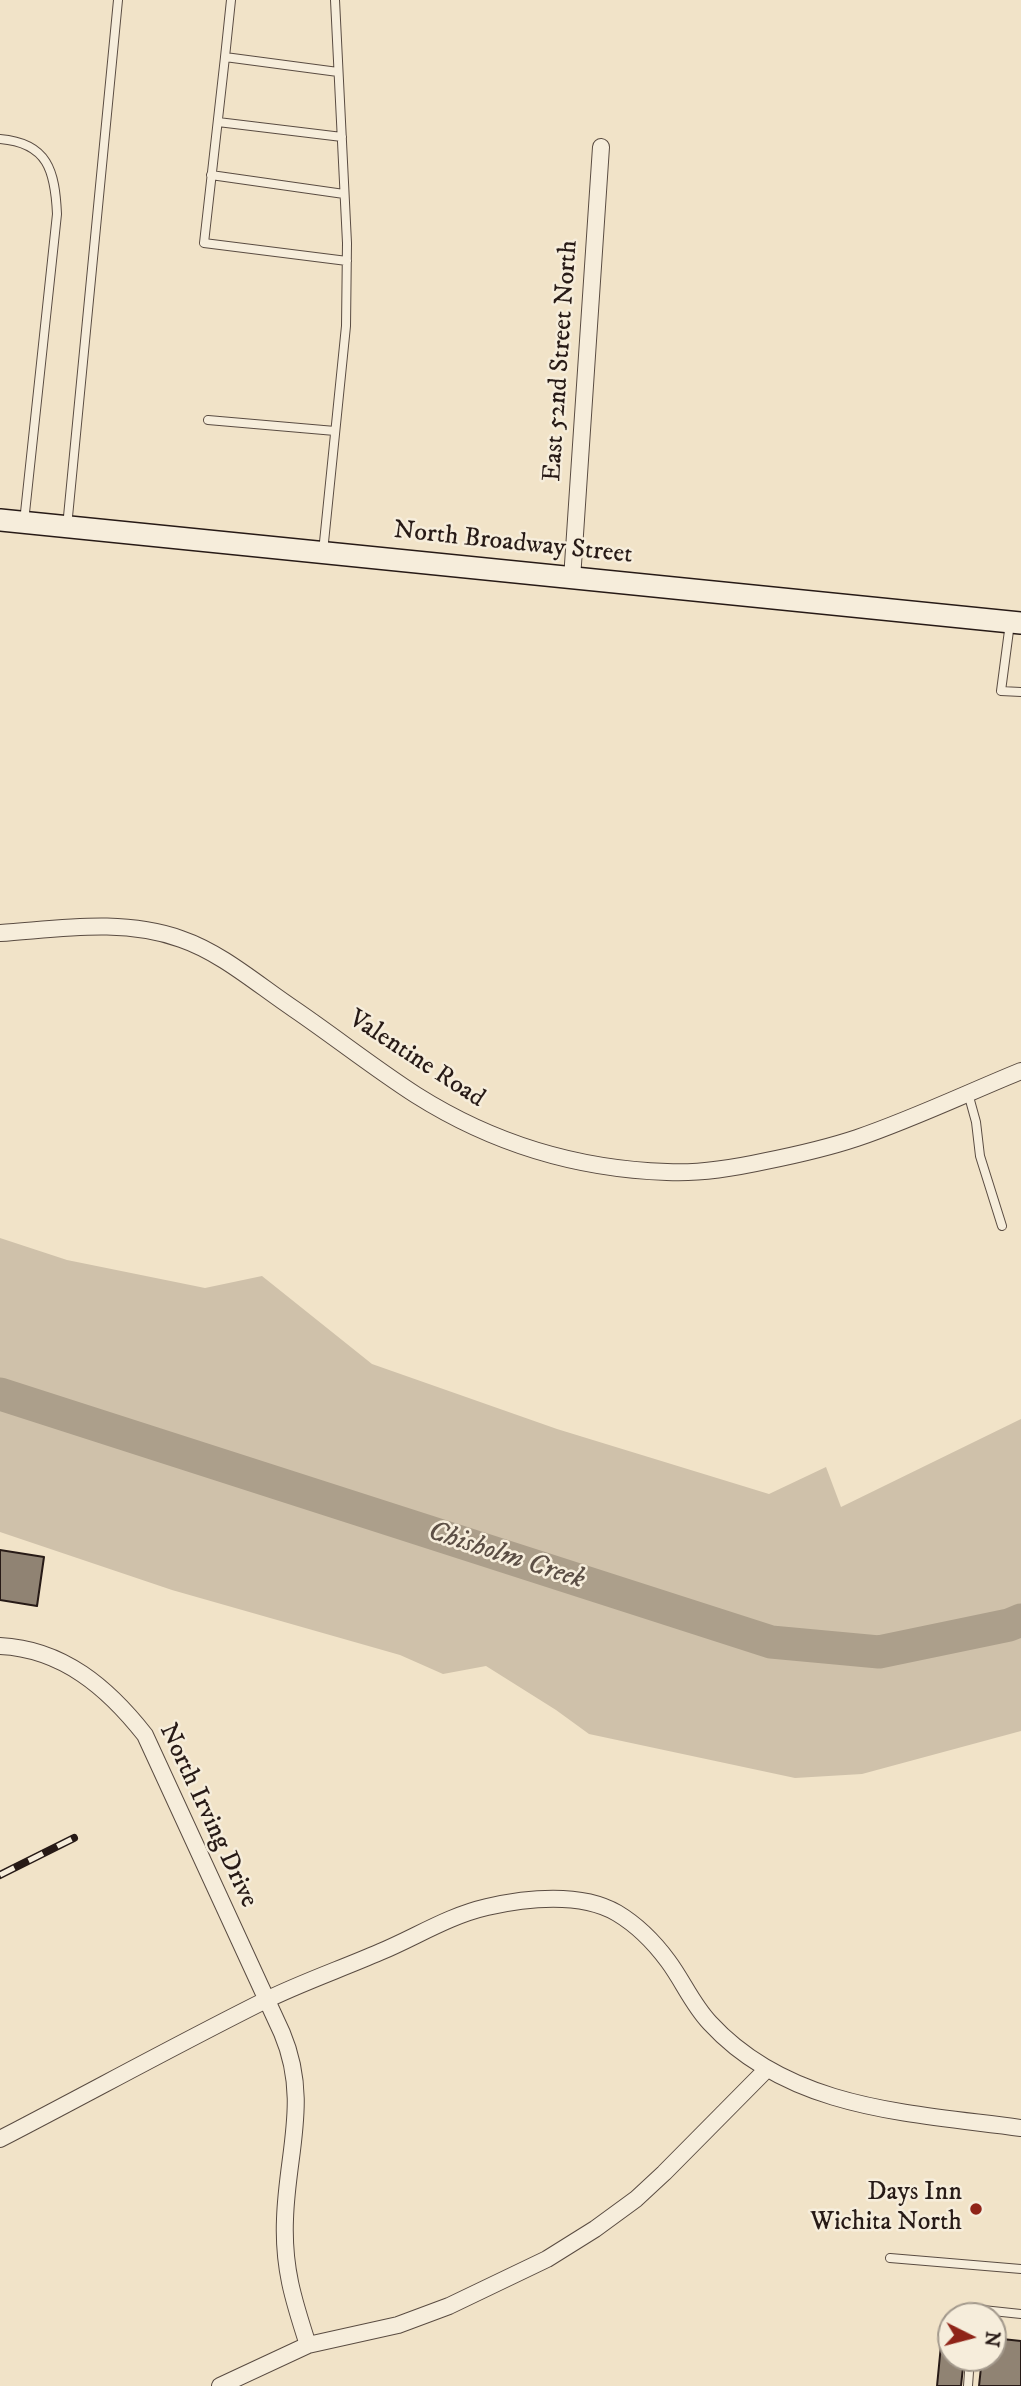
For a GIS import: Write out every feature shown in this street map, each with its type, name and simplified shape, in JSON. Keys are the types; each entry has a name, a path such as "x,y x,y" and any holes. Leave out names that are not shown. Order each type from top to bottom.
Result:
{"main road":[{"name":"North Broadway Street","path":"0,520 1016,622"}],"street":[{"name":"East 52nd Street North","path":"572,579 601,147"},
{"name":"Valentine Road","path":"0,933 103,926 141,929 180,939 221,959 416,1094 456,1118 536,1152 601,1165 668,1172 746,1165 856,1139 1021,1071"},
{"name":"North Irving Drive","path":"0,1646 53,1657 80,1671 120,1705 145,1735 290,2054 296,2076 296,2122 285,2217 286,2272 308,2345"},
{"path":"0,2139 265,2000 402,1943 434,1925 465,1913 506,1903 539,1900 598,1904 637,1927 669,1962 702,2015 726,2040 766,2070 809,2089 870,2106 1021,2128"},
{"path":"220,2386 308,2345 398,2325 436,2311 547,2259 636,2199 766,2070"}],"lane":[{"path":"67,527 118,0"},
{"path":"231,0 204,243 347,261"},
{"path":"323,552 346,326 347,261 335,0"},
{"path":"225,57 338,72"},
{"path":"218,122 342,137"},
{"path":"0,139 24,143 38,150 49,167 56,191 57,214 24,522"},
{"path":"212,175 344,194"},
{"path":"208,420 335,431"},
{"path":"1016,622 1001,691 1021,692"},
{"path":"968,1093 976,1122 980,1156 1002,1226"},
{"path":"890,2258 1021,2269"}],"shaded area":[{"path":"0,1238 67,1260 205,1288 262,1276 372,1364 557,1429 769,1494 826,1467 841,1507 1021,1419 1021,1731 862,1774 795,1778 589,1734 486,1666 443,1674 400,1655 172,1590 0,1532"}],"building":[{"path":"0,1550 44,1557 37,1606 0,1600"},
{"path":"1007,2340 1021,2341 1021,2386 979,2386 980,2372 1007,2372"},
{"path":"938,2372 962,2372 961,2386 937,2386"}],"waterway":[{"name":"Chisholm Creek","path":"0,1394 771,1642 879,1652 1009,1625 1021,1620"}],"railway":[{"path":"0,1875 74,1838"}],"place":[{"name":"Days Inn Wichita North","path":"976,2209"}]}
